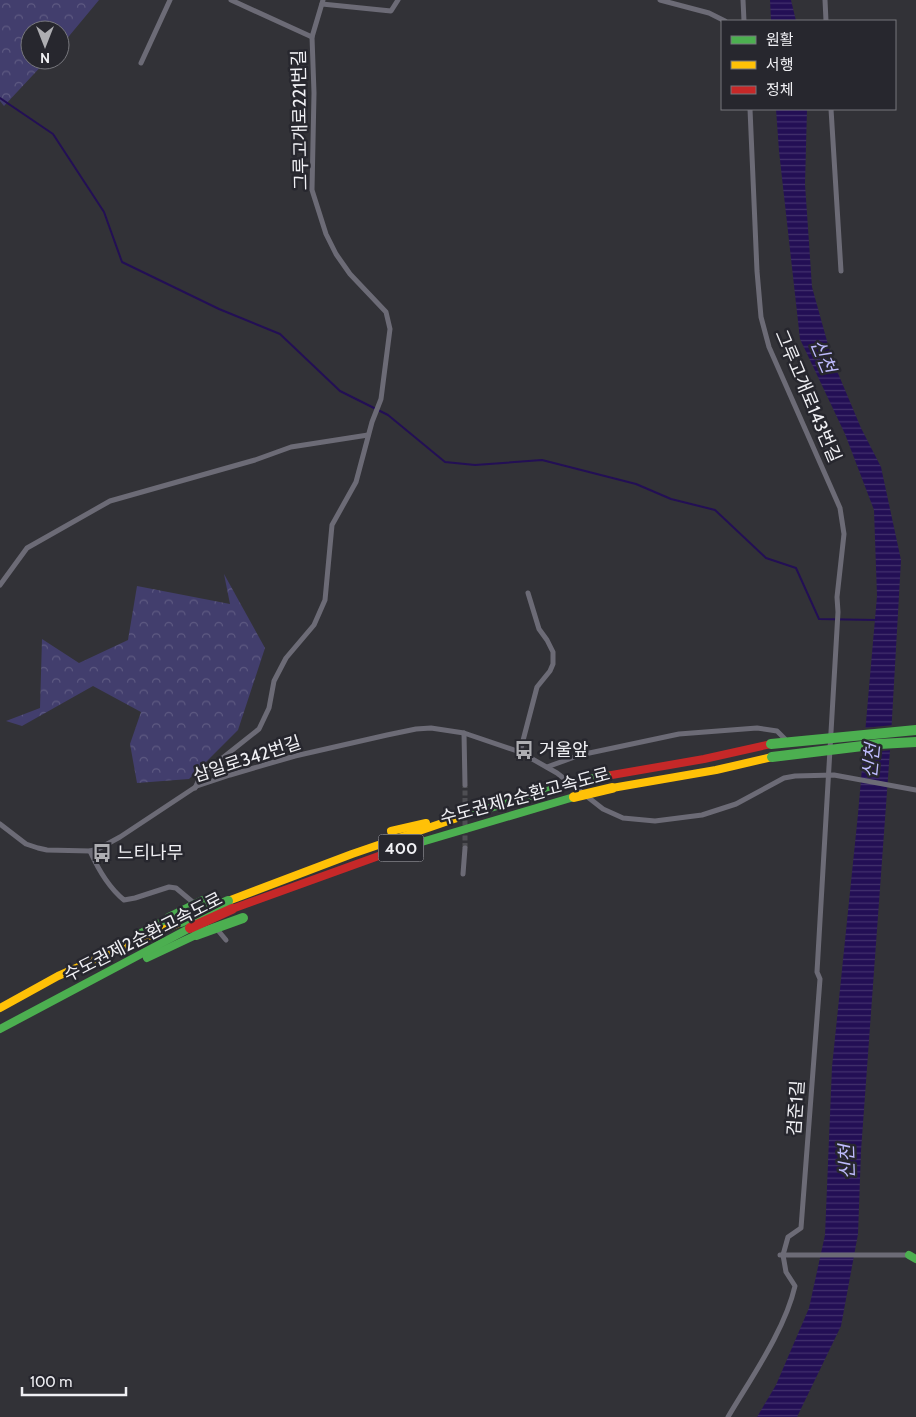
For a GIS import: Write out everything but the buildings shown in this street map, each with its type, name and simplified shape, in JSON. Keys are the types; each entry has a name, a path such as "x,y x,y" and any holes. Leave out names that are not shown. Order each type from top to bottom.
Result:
{"highway":[{"name":"수도권제2순환고속도로","path":"193,932 230,905 318,866 512,801 563,786 771,744 916,730"},
{"name":"수도권제2순환고속도로","path":"0,1008 58,976 181,922 392,851 574,796 716,770 772,757 879,744 916,742"},
{"path":"391,831 512,801"},
{"path":"367,865 468,827"},
{"path":"58,976 203,901"},
{"path":"0,1030 23,1016 193,932 243,918"}],"street":[{"path":"141,63 170,0"},
{"path":"231,0 312,37"},
{"path":"322,2 391,11 398,0"},
{"path":"660,0 709,13 723,20"},
{"path":"743,0 744,20"},
{"path":"825,0 826,20"},
{"name":"그루고개로221번길","path":"195,788 201,775 258,729 269,708 274,681 286,658 314,625 325,600 332,524 356,482 368,435 381,398 390,329 386,312 350,274 336,254 326,234 312,190 312,37 322,2"},
{"name":"그루고개로143번길","path":"750,110 757,271 761,317 769,347 840,508 844,534 837,597 838,612 831,775"},
{"path":"831,110 841,271"},
{"path":"0,585 27,548 110,501 255,460 291,446 368,435"},
{"path":"520,752 536,687 553,664 553,652 539,628 528,593"},
{"name":"삼일로342번길","path":"0,824 26,844 38,848 90,851 98,849 120,837 195,788 230,775 275,761 387,735 431,728 464,733 520,752 548,767 603,809 623,818 655,821 720,810 736,804 784,778 795,776 831,775 916,790"},
{"path":"548,767 580,755 679,734 757,728 777,731 784,739"},
{"path":"464,733 465,785"},
{"name":"검준1길","path":"781,1255 788,1237 801,1228 820,979 817,972 831,775"},
{"path":"463,874 464,848"},
{"path":"90,851 114,893 124,900 169,887 176,888 193,902 226,940"},
{"path":"728,1417 766,1352 795,1286 786,1272 781,1255 914,1255"}],"green space":[{"path":"0,0 99,0 70,35 70,20 20,20 20,70 38,70 4,106 0,101"},
{"path":"224,574 265,648 238,730 189,779 137,783 130,744 141,712 93,686 22,726 6,721 40,708 42,639 79,663 128,640 137,586 230,604"}],"water":[{"path":"770,0 791,0 796,20 771,20"},
{"name":"신천","path":"776,110 807,110 805,184 812,287 832,359 861,428 881,467 901,560 891,736 861,1151 858,1234 841,1326 797,1417 757,1417 776,1385 809,1308 825,1235 832,1067 858,814 877,596 874,510 845,434 800,339"}],"pier":[{"path":"894,725 892,750 861,753 863,728"}],"waterway":[{"path":"0,98 53,134 104,212 122,262 219,309 280,334 340,391 388,415 445,462 475,465 542,460 636,484 671,499 715,510 766,558 796,568 819,619 876,620"}],"tunnel":[{"path":"465,785 465,848"}],"traffic: fast":[{"path":"771,744 916,730"},
{"path":"772,757 879,744 916,742"},
{"path":"563,786 606,776"},
{"path":"457,818 563,786"},
{"path":"398,849 574,797"},
{"path":"169,918 203,901"},
{"path":"181,922 228,901"},
{"path":"141,933 169,918"},
{"path":"196,935 243,918"},
{"path":"0,1029 190,928"},
{"path":"147,958 196,935"},
{"path":"909,1255 916,1259"}],"traffic: slow":[{"path":"612,788 716,770 772,757"},
{"path":"574,797 612,788"},
{"path":"228,901 352,854 457,818"},
{"path":"391,831 426,823"},
{"path":"0,1008 58,976 181,922"}],"traffic: jam":[{"path":"606,776 704,759 771,744"},
{"path":"232,909 398,849"},
{"path":"190,928 232,909"}],"place":[{"name":"거울앞","path":"524,750"},
{"name":"느티나무","path":"102,853"}]}
